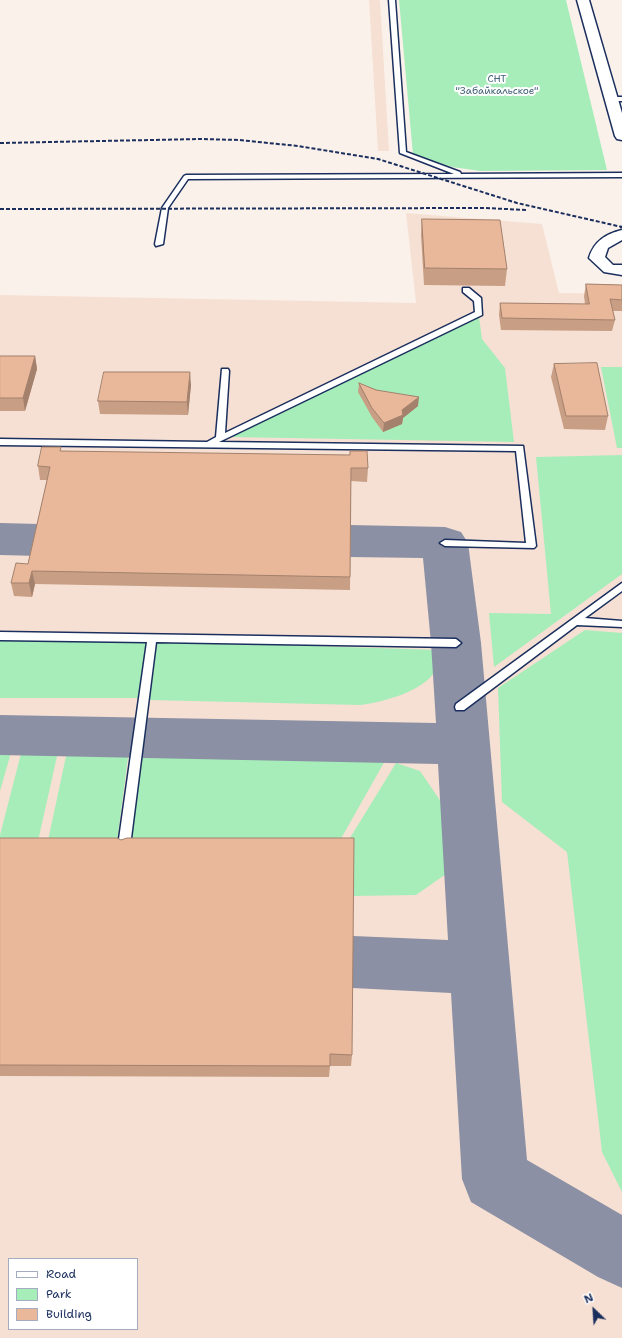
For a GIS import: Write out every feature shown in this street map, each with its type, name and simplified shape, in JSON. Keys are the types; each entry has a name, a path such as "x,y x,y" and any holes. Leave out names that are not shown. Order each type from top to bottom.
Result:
{"street":[{"path":"583,0 617,99 622,136"},
{"path":"622,236 607,242 599,248 597,258 609,268 622,270"}],"lane":[{"path":"392,0 403,153 464,176"},
{"path":"159,244 165,208 186,177 622,175"},
{"path":"208,444 478,312 478,300 466,290"},
{"path":"220,439 225,371"},
{"path":"0,442 520,448 531,546 445,543"},
{"path":"460,707 622,586"},
{"path":"575,621 622,624"},
{"path":"0,636 456,643"},
{"path":"124,846 152,638"}],"shaded area":[{"path":"369,0 380,0 389,151 378,151"},
{"path":"406,213 542,224 559,293 622,294 622,1338 0,1338 0,295 416,303"}],"green space":[{"name":"СНТ \"Забайкальское\"","path":"399,0 566,0 607,170 480,171 452,167 413,155"},
{"path":"479,317 482,339 505,368 514,442 230,437"},
{"path":"601,367 622,367 622,448 617,448"},
{"path":"622,455 622,574 494,667 489,613 551,614 536,457"},
{"path":"585,630 622,633 622,1192 602,1152 567,852 502,802 498,688"},
{"path":"0,641 149,641 140,698 0,698"},
{"path":"157,641 439,650 436,669 431,677 423,683 414,689 392,698 361,705 149,700"},
{"path":"0,742 14,742 0,791"},
{"path":"24,742 60,743 36,850 0,850 0,835"},
{"path":"69,742 122,744 122,751 128,757 116,850 46,850"},
{"path":"152,745 368,751 386,759 334,851 129,850 138,758 149,753"},
{"path":"396,763 420,771 448,812 449,872 416,895 354,896 353,851 342,851"}],"building":[{"path":"422,219 500,220 507,269 425,268"},
{"path":"586,284 622,285 622,300 610,299 615,320 502,318 500,303 589,304"},
{"path":"0,356 35,356 23,398 0,398"},
{"path":"597,363 608,416 566,416 554,364"},
{"path":"104,372 190,372 187,402 98,401"},
{"path":"359,383 376,390 419,397 402,410 403,415 384,423 372,408"},
{"path":"42,447 61,447 60,451 350,455 350,451 367,451 368,468 351,468 350,577 32,571 29,583 11,583 16,563 28,564 50,467 38,466"},
{"path":"0,838 117,838 121,840 127,838 354,838 352,1055 330,1054 330,1066 0,1065"}],"taxiway":[{"path":"0,539 39,540"},
{"path":"350,541 445,543 456,643 495,1179 622,1253"},
{"path":"0,735 463,744"},
{"path":"353,962 479,968"}],"railway":[{"path":"0,143 201,139 239,140 298,146 378,159 517,203 622,227 620,227"},
{"path":"0,209 484,208 527,210"}]}
